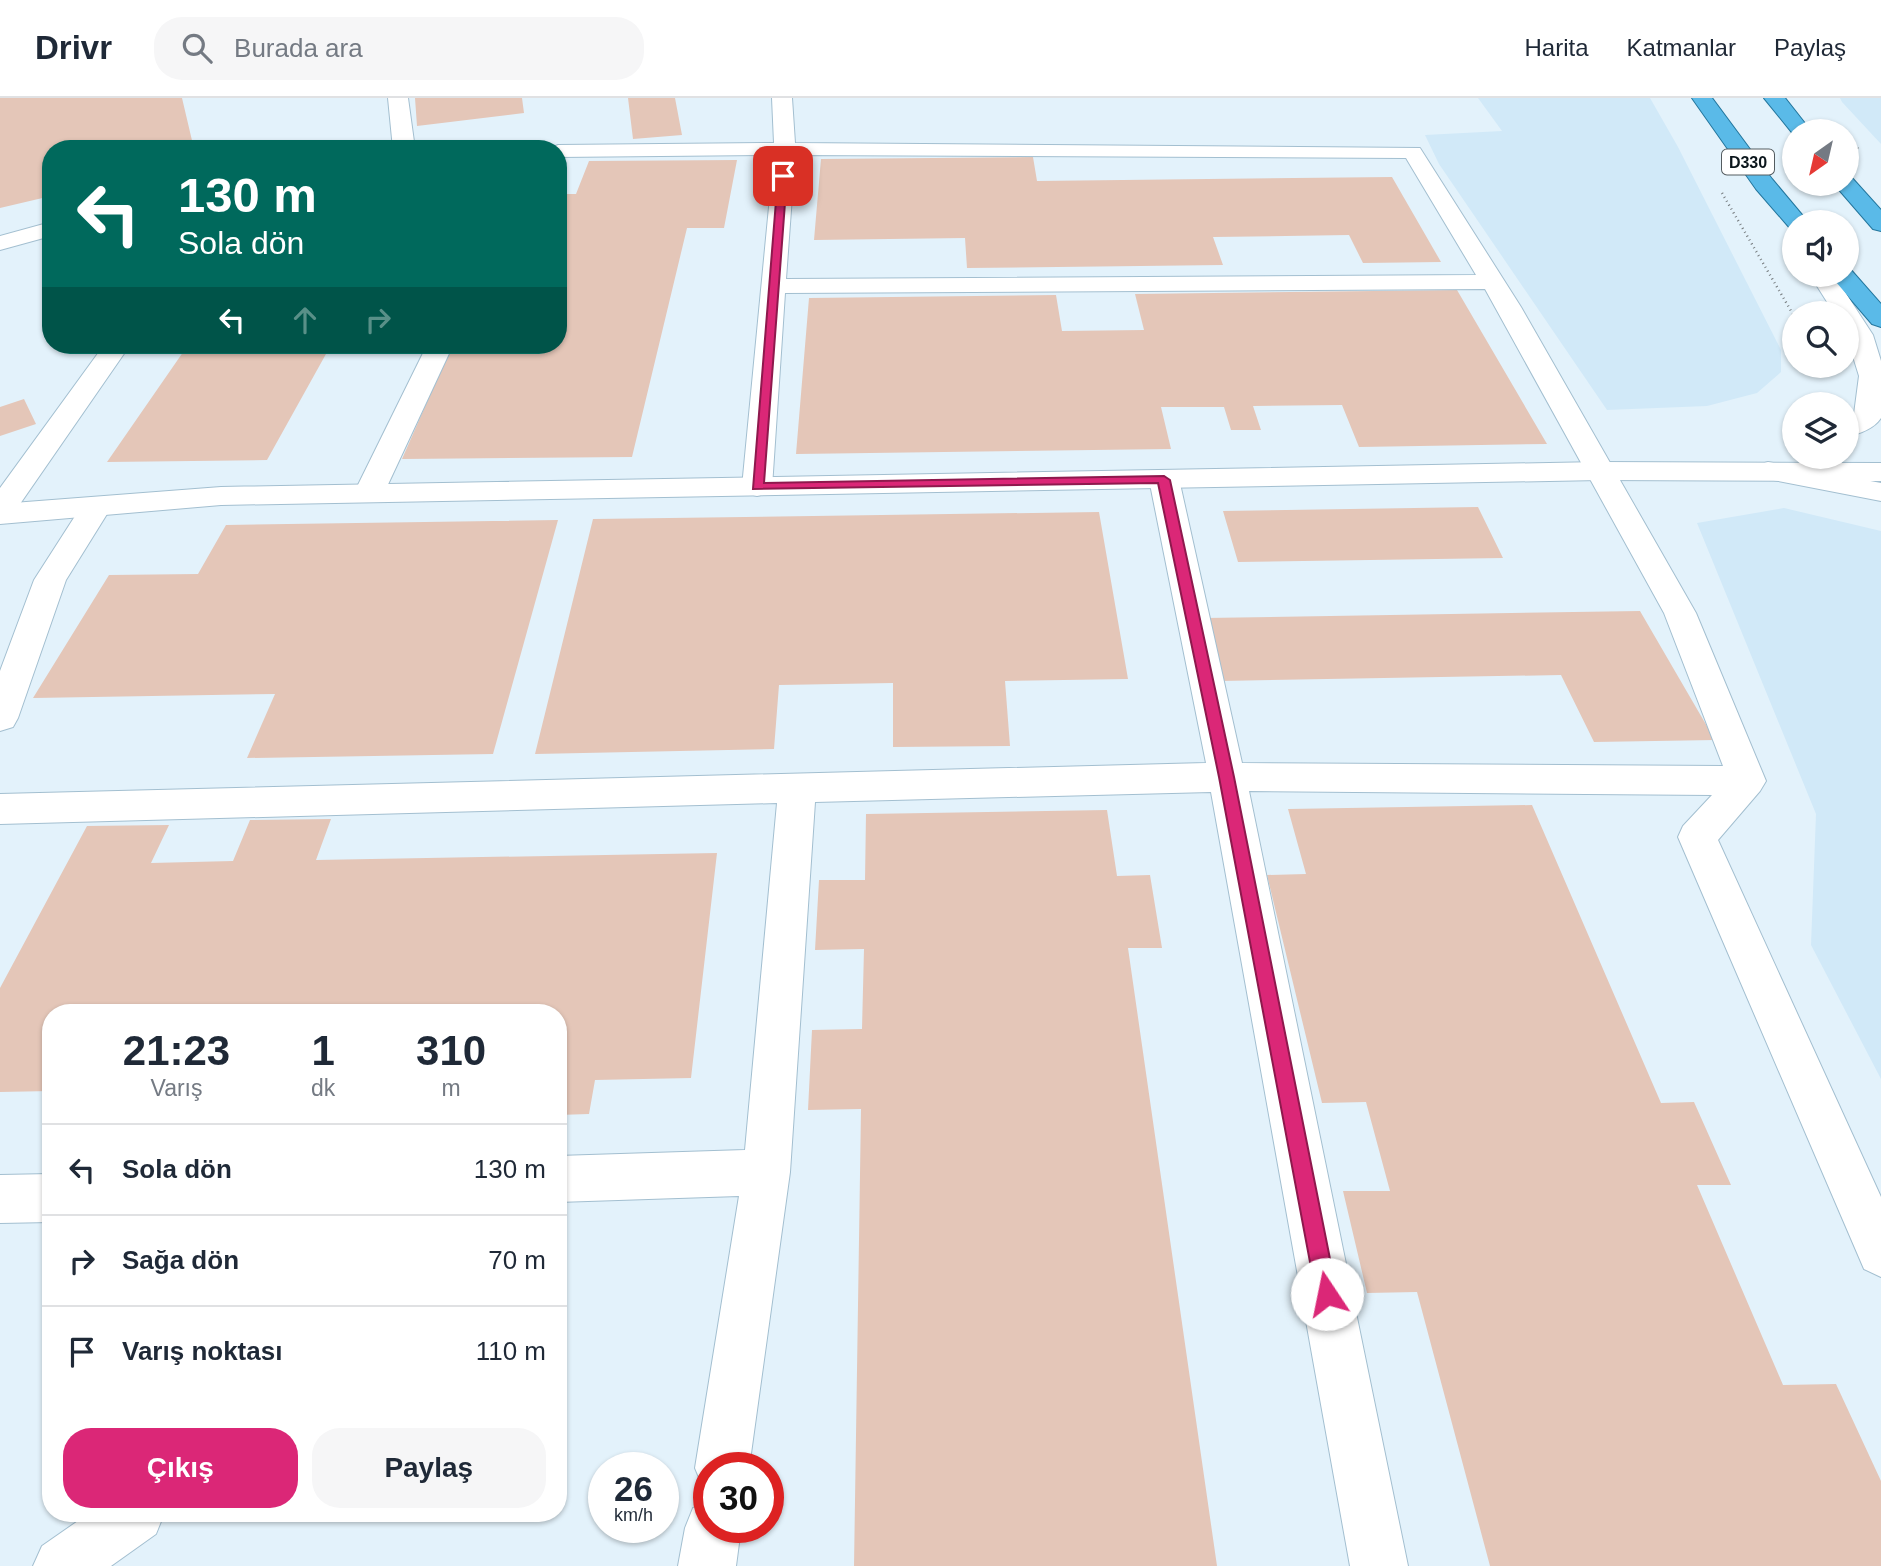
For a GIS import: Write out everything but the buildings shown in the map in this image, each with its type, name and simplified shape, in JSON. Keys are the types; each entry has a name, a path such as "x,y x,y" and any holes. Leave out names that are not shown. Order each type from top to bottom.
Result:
{"highway":[{"name":"D330","path":"1702,98 1764,184 1787,210"},
{"path":"1774,98 1791,119"},
{"path":"1856,196 1881,224"},
{"path":"1853,287 1881,319"}],"street":[{"path":"397,98 403,140"},
{"path":"757,487 785,149 782,98"},
{"path":"567,151 785,149 1413,152 1492,282 1680,613 1747,781"},
{"path":"1764,184 1782,212"},
{"path":"0,243 42,231"},
{"path":"774,286 1492,282"},
{"path":"1859,333 1872,376 1867,418 1859,422"},
{"path":"0,512 111,354"},
{"path":"369,493 436,354"},
{"path":"1766,471 1782,462"},
{"path":"0,512 221,496 1600,471 1881,472"},
{"path":"1766,471 1881,492"},
{"path":"1164,480 1227,777 1379,1566"},
{"path":"0,718 50,580 97,506"},
{"path":"0,809 1227,777 1747,781"},
{"path":"1747,781 1697,837 1881,1252"},
{"path":"724,1452 766,1172 797,788"},
{"path":"567,1180 766,1172"},
{"path":"0,1199 42,1198"},
{"path":"62,1566 125,1522"},
{"path":"707,1566 711,1543"}],"shaded area":[{"path":"0,98 1881,98 1881,1566 0,1566"},
{"path":"1478,98 1650,98 1678,147 1781,350 1781,372 1757,393 1707,406 1607,410 1439,164 1425,135 1502,131"},
{"path":"1840,98 1881,98 1881,144 1859,119"},
{"path":"1784,508 1881,531 1881,1079 1811,945 1816,814 1697,523"}],"route":[{"path":"783,176 757,487 1164,480 1227,777 1327,1294"}]}
